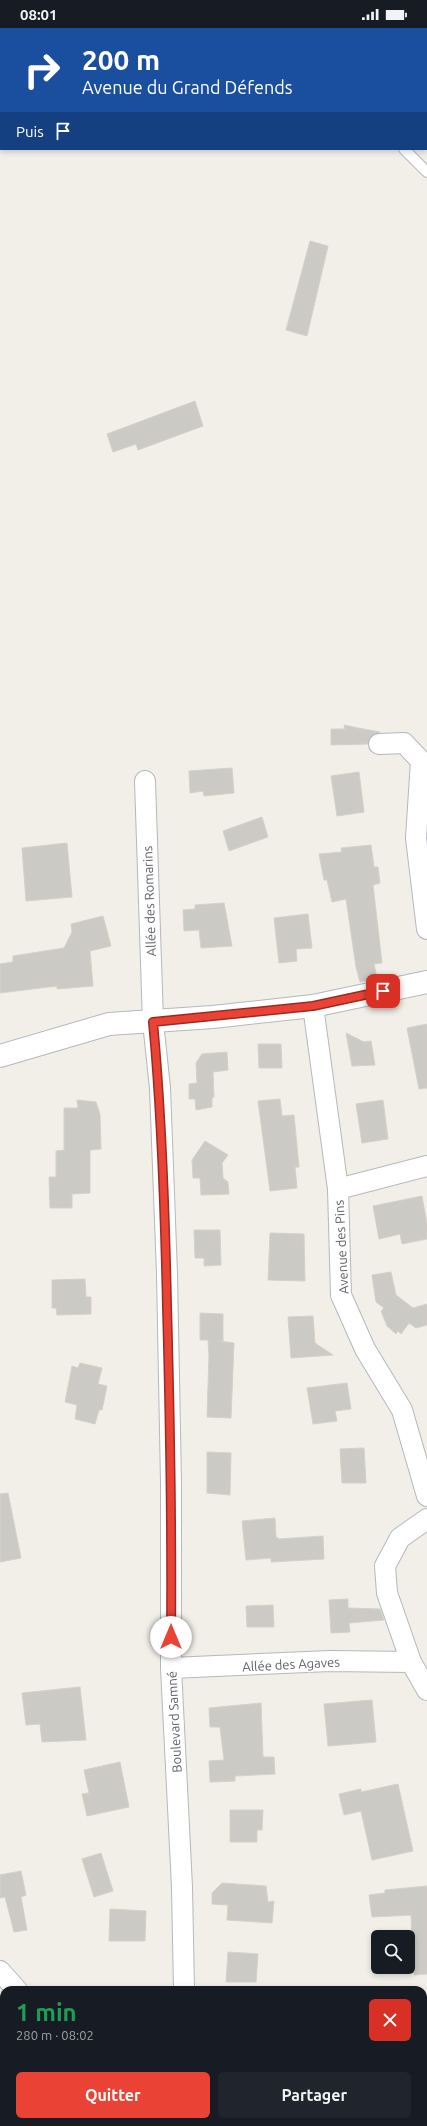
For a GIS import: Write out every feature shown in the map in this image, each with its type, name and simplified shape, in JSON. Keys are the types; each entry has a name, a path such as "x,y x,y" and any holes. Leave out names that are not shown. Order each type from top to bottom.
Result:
{"street":[{"path":"379,744 404,743 421,761 416,838 427,929"},
{"name":"Allée des Romarins","path":"145,781 153,1022"},
{"path":"0,1056 109,1024 153,1022 313,1006 427,982"},
{"name":"Avenue des Pins","path":"313,1006 338,1189 341,1295 365,1349 402,1410 427,1496"},
{"name":"Boulevard Samné","path":"153,1022 160,1088 166,1274 171,1482 171,1668 182,1887 184,1986"},
{"path":"338,1189 427,1166"},
{"path":"427,1519 400,1538 385,1566 388,1593 411,1662 427,1690"},
{"name":"Allée des Agaves","path":"171,1668 330,1661 411,1662"},
{"path":"0,1971 13,1986"}],"lane":[{"path":"405,150 427,172"}],"building":[{"path":"310,241 328,246 307,336 286,330"},
{"path":"195,401 203,426 138,450 136,444 113,452 107,434"},
{"path":"344,725 380,732 373,735 368,744 331,745 331,729 345,729"},
{"path":"232,768 234,793 204,796 203,791 190,793 189,771"},
{"path":"359,772 364,812 337,816 331,776"},
{"path":"262,817 268,837 229,851 223,831"},
{"path":"67,843 72,897 26,901 22,848"},
{"path":"371,845 374,867 378,867 380,883 373,885 382,963 374,964 377,978 360,982 356,967 346,899 332,902 327,880 324,880 319,854 342,852 341,848"},
{"path":"224,903 232,946 201,948 199,930 184,931 183,910 195,909 195,905"},
{"path":"308,914 312,948 296,949 297,961 279,963 274,918"},
{"path":"103,916 111,946 90,951 93,986 57,989 57,986 0,993 0,964 13,962 13,956 64,948 72,932 71,924"},
{"path":"427,1024 427,1088 419,1089 407,1028"},
{"path":"346,1033 364,1042 371,1041 375,1065 352,1066"},
{"path":"258,1044 281,1044 282,1068 259,1068"},
{"path":"227,1052 228,1070 213,1072 214,1097 212,1098 212,1107 196,1110 195,1099 189,1099 189,1084 197,1083 196,1063 202,1054"},
{"path":"280,1099 282,1116 294,1115 299,1167 295,1167 297,1188 270,1191 258,1101"},
{"path":"77,1100 96,1102 100,1114 101,1149 90,1150 90,1193 72,1194 72,1208 50,1208 49,1177 56,1177 56,1151 64,1150 64,1108 78,1108"},
{"path":"383,1100 388,1139 362,1143 356,1104"},
{"path":"205,1141 228,1155 222,1163 223,1178 228,1182 229,1194 201,1195 200,1178 193,1178 192,1160"},
{"path":"422,1196 427,1224 427,1239 402,1244 400,1234 379,1239 373,1206"},
{"path":"194,1230 220,1230 221,1265 204,1266 204,1258 195,1258"},
{"path":"270,1233 304,1234 305,1281 268,1280"},
{"path":"391,1272 396,1295 413,1308 427,1304 427,1325 416,1328 409,1323 401,1334 398,1331 396,1334 387,1326 381,1311 384,1308 376,1302 372,1275"},
{"path":"85,1279 86,1297 91,1297 91,1314 57,1315 56,1308 52,1308 52,1280"},
{"path":"200,1313 223,1314 223,1341 219,1341 234,1343 231,1418 207,1417 209,1356 208,1340 200,1340"},
{"path":"313,1316 315,1343 333,1355 291,1358 288,1317"},
{"path":"80,1363 102,1368 98,1384 107,1386 102,1410 99,1410 95,1424 75,1419 77,1405 65,1402 72,1366 78,1368"},
{"path":"347,1383 351,1409 335,1411 337,1421 313,1424 307,1388"},
{"path":"364,1448 366,1483 342,1483 340,1449"},
{"path":"207,1452 231,1453 230,1495 207,1493"},
{"path":"8,1493 21,1558 0,1562 0,1494"},
{"path":"275,1518 276,1537 279,1539 323,1536 324,1559 271,1562 271,1558 246,1560 242,1521"},
{"path":"348,1599 348,1608 380,1609 384,1620 349,1623 350,1632 331,1633 329,1600"},
{"path":"273,1605 274,1627 247,1627 246,1606"},
{"path":"80,1687 86,1740 42,1742 40,1724 26,1725 22,1693"},
{"path":"372,1700 376,1742 328,1746 324,1704"},
{"path":"261,1703 263,1757 274,1757 275,1774 235,1776 235,1781 210,1782 209,1761 224,1760 220,1727 210,1727 209,1708"},
{"path":"120,1762 129,1807 87,1816 82,1794 89,1793 84,1770"},
{"path":"398,1784 413,1851 372,1860 361,1811 344,1815 339,1794 361,1789 361,1792"},
{"path":"230,1810 263,1810 262,1830 257,1830 257,1842 230,1842"},
{"path":"101,1853 113,1891 94,1897 82,1859"},
{"path":"21,1871 26,1895 21,1897 27,1930 14,1932 5,1897 0,1898 0,1875"},
{"path":"222,1883 266,1886 268,1902 274,1901 272,1923 227,1920 228,1905 212,1904 212,1893"},
{"path":"427,1886 427,1974 414,1975 415,1930 412,1930 411,1915 372,1917 369,1895 385,1893 385,1890"},
{"path":"110,1909 146,1911 145,1941 109,1941"},
{"path":"228,1952 258,1954 256,1982 226,1982"}],"route":[{"path":"171,1637 171,1482 166,1274 160,1088 153,1022 313,1006 383,991"}]}
